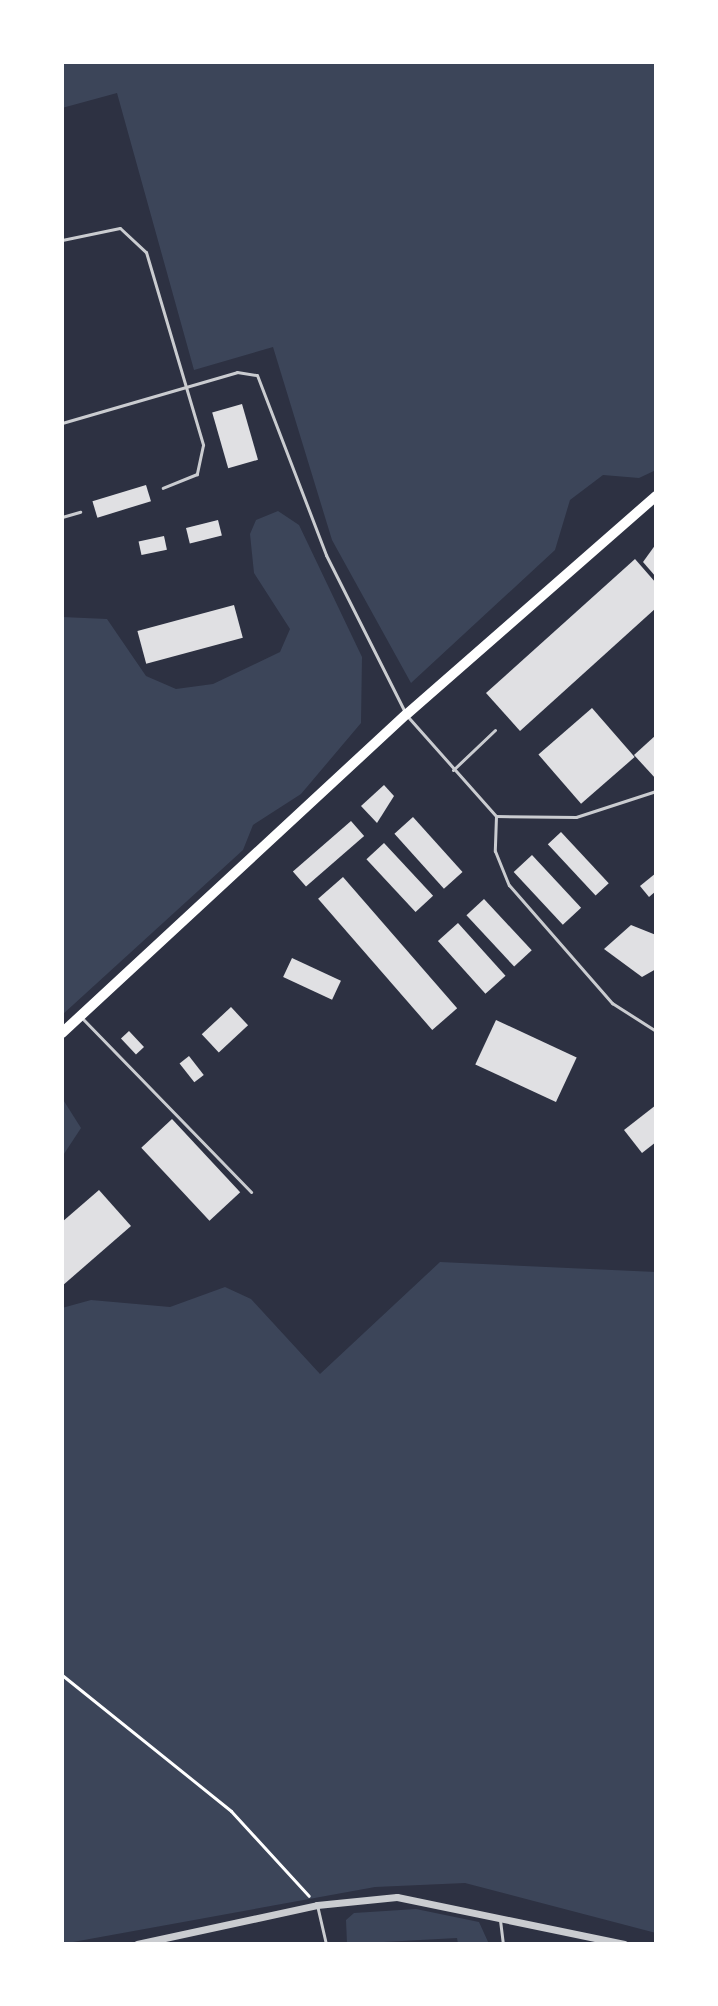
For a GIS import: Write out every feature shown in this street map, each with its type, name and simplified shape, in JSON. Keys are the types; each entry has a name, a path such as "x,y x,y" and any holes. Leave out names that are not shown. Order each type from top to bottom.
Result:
{"main road":[{"path":"62,1033 407,714 656,496"}],"street":[{"path":"137,1944 317,1905 397,1897 500,1915 624,1944"}],"lane":[{"path":"62,240 108,227 140,240 185,387 202,465 188,480 163,488"},
{"path":"62,423 244,372 262,380 326,555 407,714 496,816 495,851 509,885 612,1003 656,1031"},
{"path":"62,517 80,512"},
{"path":"453,770 495,730"},
{"path":"496,816 576,817 656,791"},
{"path":"81,1017 251,1192"},
{"path":"317,1905 326,1944"},
{"path":"500,1915 503,1944"}],"path":[{"path":"62,1675 231,1811 317,1905"}],"shaded area":[{"path":"62,62 656,62 656,470 639,478 603,475 570,500 555,550 411,683 332,540 273,347 194,370 117,93 62,108"},
{"path":"278,511 299,525 362,657 361,723 301,794 253,825 243,850 62,1015 62,617 107,619 146,676 176,689 213,684 280,652 290,629 254,573 250,534 256,520"},
{"path":"62,1098 81,1128 62,1157"},
{"path":"440,1262 656,1272 656,1933 465,1883 375,1887 62,1944 62,1308 91,1300 170,1307 225,1287 251,1299 320,1374"},
{"path":"416,1909 479,1922 489,1944 458,1944 457,1938 347,1944 346,1920 354,1913"}],"building":[{"path":"242,404 258,460 228,468 212,413"},
{"path":"146,485 151,501 97,518 92,501"},
{"path":"218,520 222,536 190,544 186,528"},
{"path":"164,536 167,550 141,555 139,541"},
{"path":"656,544 656,577 643,562"},
{"path":"635,559 656,583 656,608 520,731 486,693"},
{"path":"234,605 243,638 146,664 137,631"},
{"path":"592,708 635,757 581,804 538,755"},
{"path":"656,735 656,779 634,755"},
{"path":"384,785 394,796 377,823 361,806"},
{"path":"413,817 463,872 444,889 394,834"},
{"path":"351,821 364,836 306,887 293,872"},
{"path":"561,832 609,883 596,895 548,844"},
{"path":"384,843 433,896 416,912 366,859"},
{"path":"532,855 581,908 563,925 514,872"},
{"path":"656,873 656,891 649,897 640,886"},
{"path":"343,877 457,1008 432,1030 318,899"},
{"path":"484,899 532,950 514,967 466,915"},
{"path":"458,923 506,976 485,994 438,941"},
{"path":"631,925 656,935 656,969 642,977 604,949"},
{"path":"292,958 341,981 332,1000 283,977"},
{"path":"231,1007 248,1025 219,1053 202,1034"},
{"path":"496,1020 577,1058 556,1102 475,1064"},
{"path":"129,1031 144,1047 136,1055 121,1039"},
{"path":"189,1056 204,1075 194,1082 180,1063"},
{"path":"656,1105 656,1142 642,1153 624,1130"},
{"path":"172,1119 240,1192 209,1221 141,1148"},
{"path":"99,1190 131,1226 62,1286 62,1222"}]}
